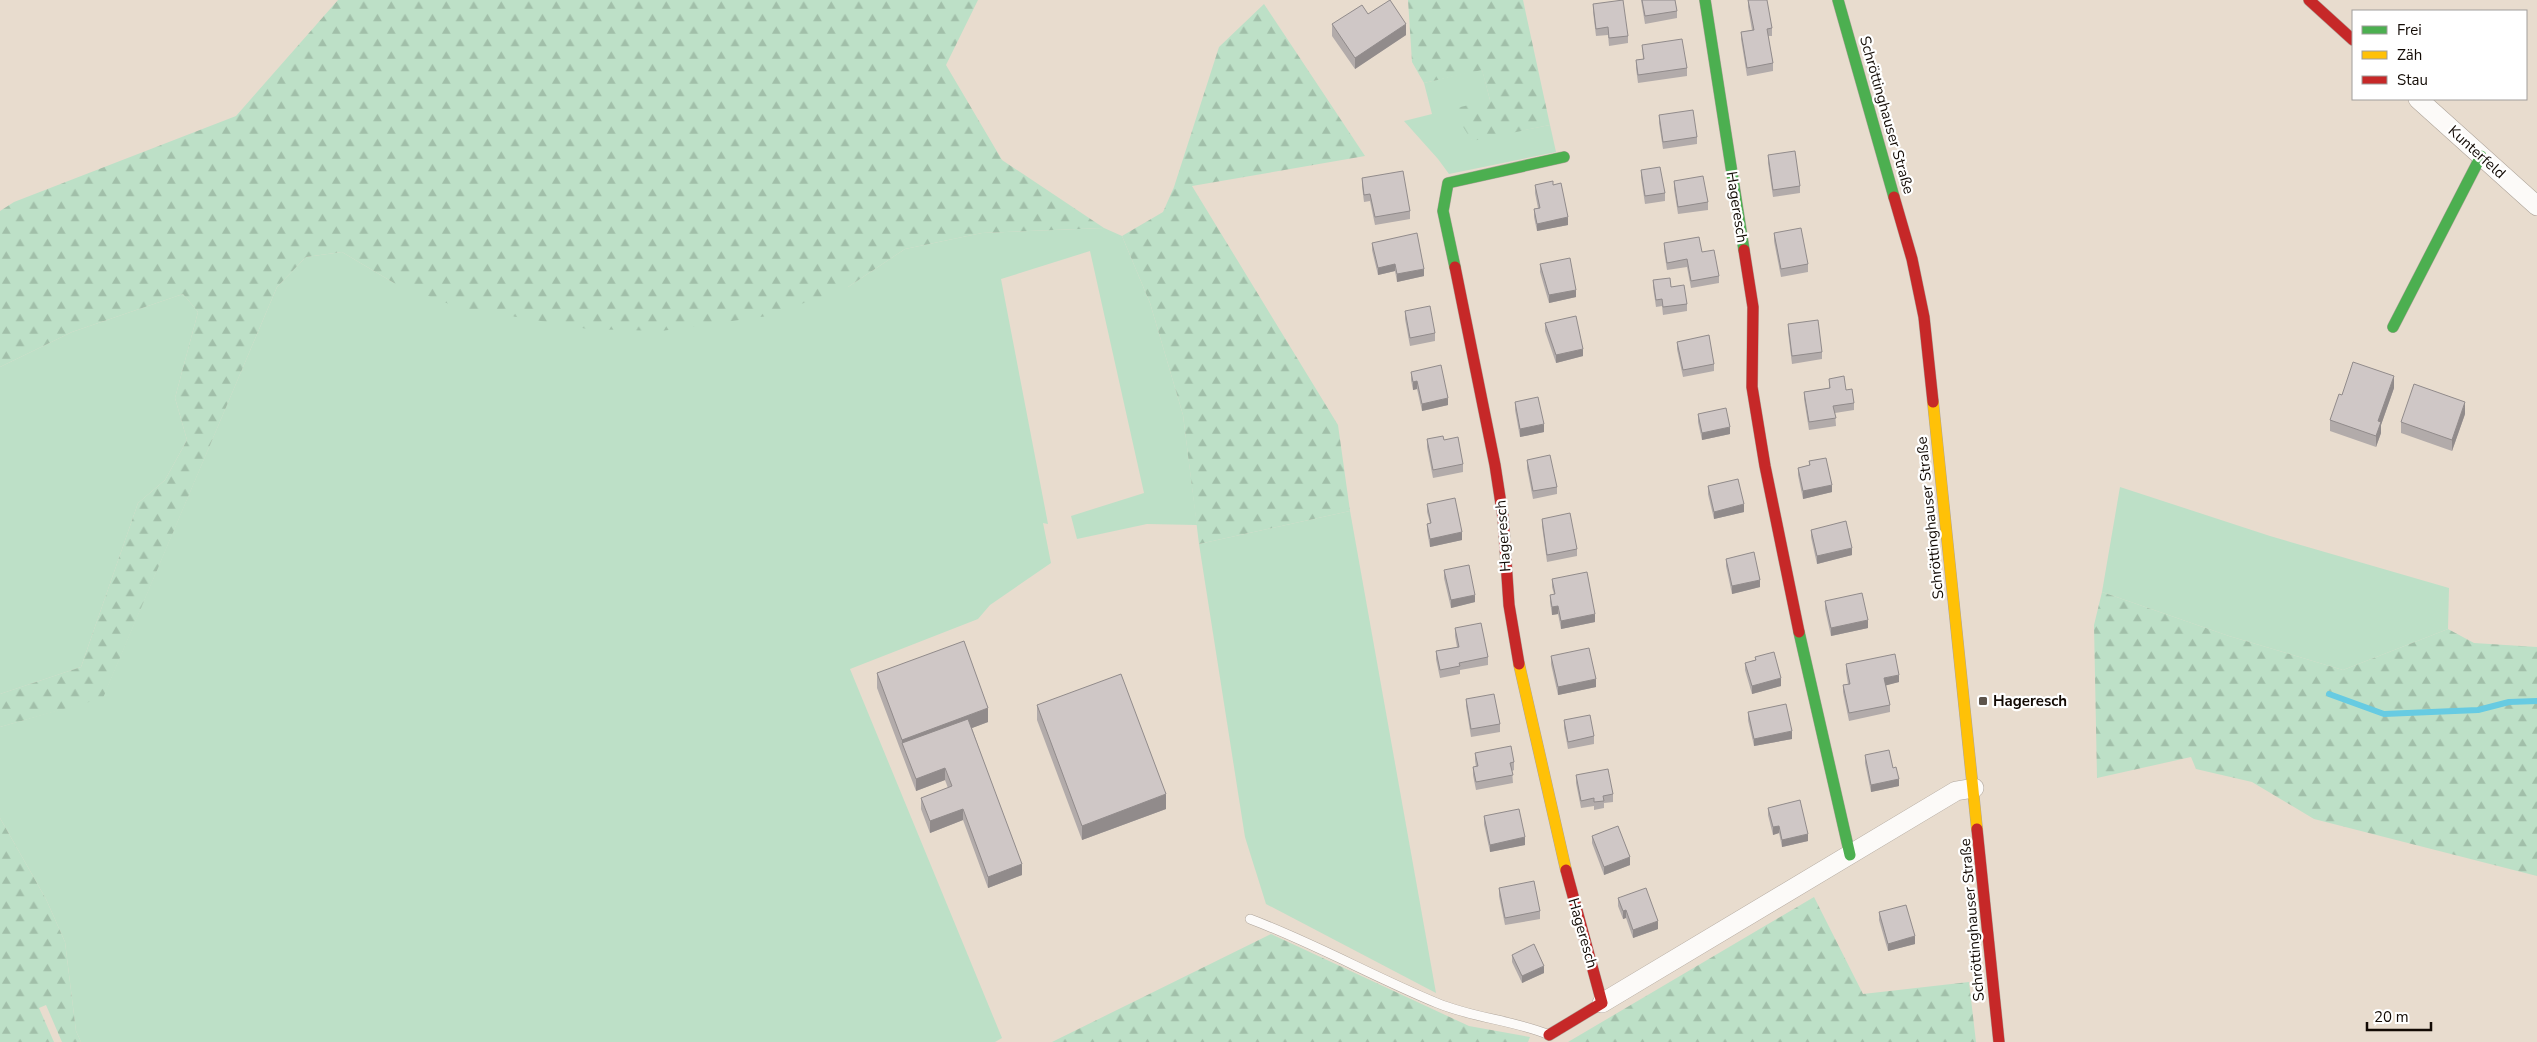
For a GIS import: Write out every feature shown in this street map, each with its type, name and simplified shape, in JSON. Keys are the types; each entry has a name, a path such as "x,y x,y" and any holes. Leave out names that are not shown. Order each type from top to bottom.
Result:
{"street":[{"name":"Hageresch","path":"1705,0 1753,307 1752,387 1765,466 1792,601 1850,855"},
{"name":"Schröttinghauser Straße","path":"1838,0 1912,259 1924,317 1999,1042"},
{"path":"2309,0 2352,39"},
{"name":"Kunterfeld","path":"2419,100 2537,206"},
{"path":"2393,327 2481,156"},
{"name":"Hageresch","path":"1564,157 1448,183 1443,211 1496,470 1505,532 1506,578 1511,619 1559,847 1602,1003"},
{"path":"1546,1038 1956,791 1974,788"}],"lane":[{"path":"1250,919 1282,931 1439,1004 1528,1027 1546,1038"}],"green space":[{"path":"338,0 978,0 946,65 1002,160 1104,228 982,233 905,249 848,287 768,316 661,331 588,329 457,307 394,283 342,252 306,257 277,287 103,698 0,727 0,694 81,667 138,503 165,480 187,440 175,398 198,312 183,294 72,332 0,367 0,211 14,202 236,116"},
{"path":"1408,0 1523,0 1550,125 1472,141 1452,109 1490,100 1482,70 1424,83 1412,62"},
{"path":"1264,4 1365,156 1192,186 1338,425 1350,511 1199,544 1183,415 1150,303 1122,236 1163,212 1174,187 1219,47"},
{"path":"1482,69 1490,100 1471,140 1550,125 1556,152 1449,174 1404,121 1432,114 1424,83"},
{"path":"1104,228 1122,236 1150,303 1183,415 1197,525 1147,524 1077,539 1071,516 1144,493 1090,251 1001,279 1048,524 1043,523 1051,563 990,605 978,619 850,669 1002,1038 995,1042 81,1042 76,1031 65,942 46,899 0,818 0,727 103,697 277,287 306,257 342,252 394,283 848,287 905,249 982,233"},
{"path":"183,294 198,312 175,398 187,440 165,480 138,503 81,667 0,694 0,367 72,332"},
{"path":"2120,487 2270,536 2449,588 2448,629 2343,670 2229,636 2102,592"},
{"path":"1350,511 1436,993 1266,904 1245,837 1199,544"},
{"path":"2102,592 2229,636 2343,670 2448,629 2474,643 2537,647 2537,876 2314,819 2252,782 2196,769 2191,757 2097,778 2094,625"},
{"path":"0,818 46,899 65,942 76,1031 81,1042 62,1042 46,1005 39,1008 54,1042 0,1042"},
{"path":"1814,897 1863,994 1969,982 1976,1042 1568,1042"},
{"path":"1271,934 1469,1026 1530,1037 1528,1042 1052,1042"}],"building":[{"path":"1390,0 1406,24 1355,58 1332,24 1362,5 1368,14"},
{"path":"1623,0 1628,36 1609,38 1608,27 1596,29 1593,4"},
{"path":"1642,0 1675,0 1677,11 1645,16"},
{"path":"1748,0 1767,0 1772,28 1767,29 1773,63 1747,68 1741,32 1754,30"},
{"path":"1682,39 1687,68 1638,75 1636,60 1644,59 1642,45"},
{"path":"1693,110 1697,137 1663,142 1659,115"},
{"path":"1795,151 1800,186 1773,190 1768,155"},
{"path":"1660,167 1665,193 1645,196 1641,170"},
{"path":"1403,171 1410,211 1375,217 1370,194 1364,195 1362,178"},
{"path":"1703,176 1708,202 1678,207 1674,181"},
{"path":"1553,181 1553,185 1561,183 1568,217 1537,224 1534,209 1540,208 1535,185"},
{"path":"1801,228 1808,264 1781,269 1774,233"},
{"path":"1417,233 1424,269 1397,274 1395,264 1378,268 1372,243"},
{"path":"1699,237 1702,252 1714,250 1719,276 1691,281 1687,259 1667,263 1664,243"},
{"path":"1570,258 1576,290 1549,295 1540,264"},
{"path":"1670,278 1671,287 1684,285 1687,304 1663,307 1662,299 1656,300 1653,280"},
{"path":"1430,306 1435,333 1410,338 1405,311"},
{"path":"1576,316 1583,349 1556,355 1545,323"},
{"path":"1818,320 1822,352 1792,356 1788,324"},
{"path":"1709,335 1714,364 1683,370 1677,342"},
{"path":"2353,362 2394,376 2378,421 2381,422 2376,436 2330,420 2339,394 2342,395"},
{"path":"1441,365 1448,398 1422,404 1417,381 1413,382 1411,372"},
{"path":"1844,376 1846,390 1852,389 1854,403 1833,406 1836,418 1809,422 1804,392 1830,388 1829,379"},
{"path":"2414,384 2465,402 2452,440 2401,422"},
{"path":"1538,397 1544,424 1520,429 1515,402"},
{"path":"1726,408 1730,427 1702,433 1698,414"},
{"path":"1443,436 1444,440 1458,437 1463,464 1433,470 1427,439"},
{"path":"1550,455 1557,487 1533,491 1527,460"},
{"path":"1826,458 1832,485 1803,491 1798,468 1810,465 1809,461"},
{"path":"1738,479 1744,504 1714,512 1708,486"},
{"path":"1455,498 1462,532 1430,539 1427,524 1431,523 1427,504"},
{"path":"1570,513 1577,549 1547,555 1542,519"},
{"path":"1846,521 1852,548 1817,556 1811,530"},
{"path":"1754,552 1760,580 1732,586 1726,559"},
{"path":"1469,565 1475,595 1451,600 1444,570"},
{"path":"1587,572 1595,614 1561,621 1558,606 1552,607 1550,595 1555,594 1552,579"},
{"path":"1862,593 1868,620 1831,628 1825,601"},
{"path":"1481,623 1488,657 1459,663 1460,666 1440,670 1436,651 1459,647 1455,628"},
{"path":"964,641 988,708 902,740 877,673"},
{"path":"1589,648 1596,679 1558,687 1551,656"},
{"path":"1774,652 1781,678 1752,686 1745,663 1756,660 1755,657"},
{"path":"1895,654 1899,675 1884,678 1890,705 1849,713 1843,685 1850,684 1846,664"},
{"path":"1121,674 1166,794 1082,826 1037,705"},
{"path":"1494,694 1500,724 1471,729 1466,699"},
{"path":"1786,704 1792,731 1754,739 1748,712"},
{"path":"1590,715 1594,736 1568,742 1564,720"},
{"path":"968,719 1022,864 988,877 963,809 930,821 921,798 952,786 945,768 916,779 902,743"},
{"path":"1511,746 1514,762 1510,763 1513,775 1476,782 1473,767 1478,766 1475,753"},
{"path":"1889,750 1893,768 1896,767 1899,779 1871,785 1865,755"},
{"path":"1608,769 1613,794 1603,796 1604,801 1594,802 1594,798 1581,801 1576,775"},
{"path":"1800,800 1808,834 1782,840 1779,826 1773,827 1768,808"},
{"path":"1519,809 1525,837 1490,845 1484,816"},
{"path":"1618,826 1630,857 1604,867 1592,836"},
{"path":"1534,881 1540,911 1505,918 1499,888"},
{"path":"1646,888 1658,921 1633,930 1626,910 1623,911 1618,898"},
{"path":"1906,905 1915,936 1888,944 1879,912"},
{"path":"1534,944 1544,966 1522,976 1512,955"}],"waterway":[{"path":"2329,694 2384,714 2478,710 2509,702 2537,701"}],"traffic: fast":[{"path":"1705,0 1744,250"},
{"path":"1838,0 1894,197"},
{"path":"2393,327 2481,156"},
{"path":"1455,267 1443,211 1448,183 1564,157"},
{"path":"1799,632 1850,855"}],"traffic: slow":[{"path":"1933,402 1977,829"},
{"path":"1519,664 1566,870"}],"traffic: jam":[{"path":"2309,0 2352,39"},
{"path":"1894,197 1912,259 1924,317 1933,402"},
{"path":"1744,250 1753,307 1752,387 1765,466 1799,632"},
{"path":"1455,267 1495,465 1503,517 1509,605 1519,664"},
{"path":"1977,829 1999,1042"},
{"path":"1549,1035 1602,1003 1566,870"}],"place":[{"name":"Hageresch","path":"1983,701"}]}
